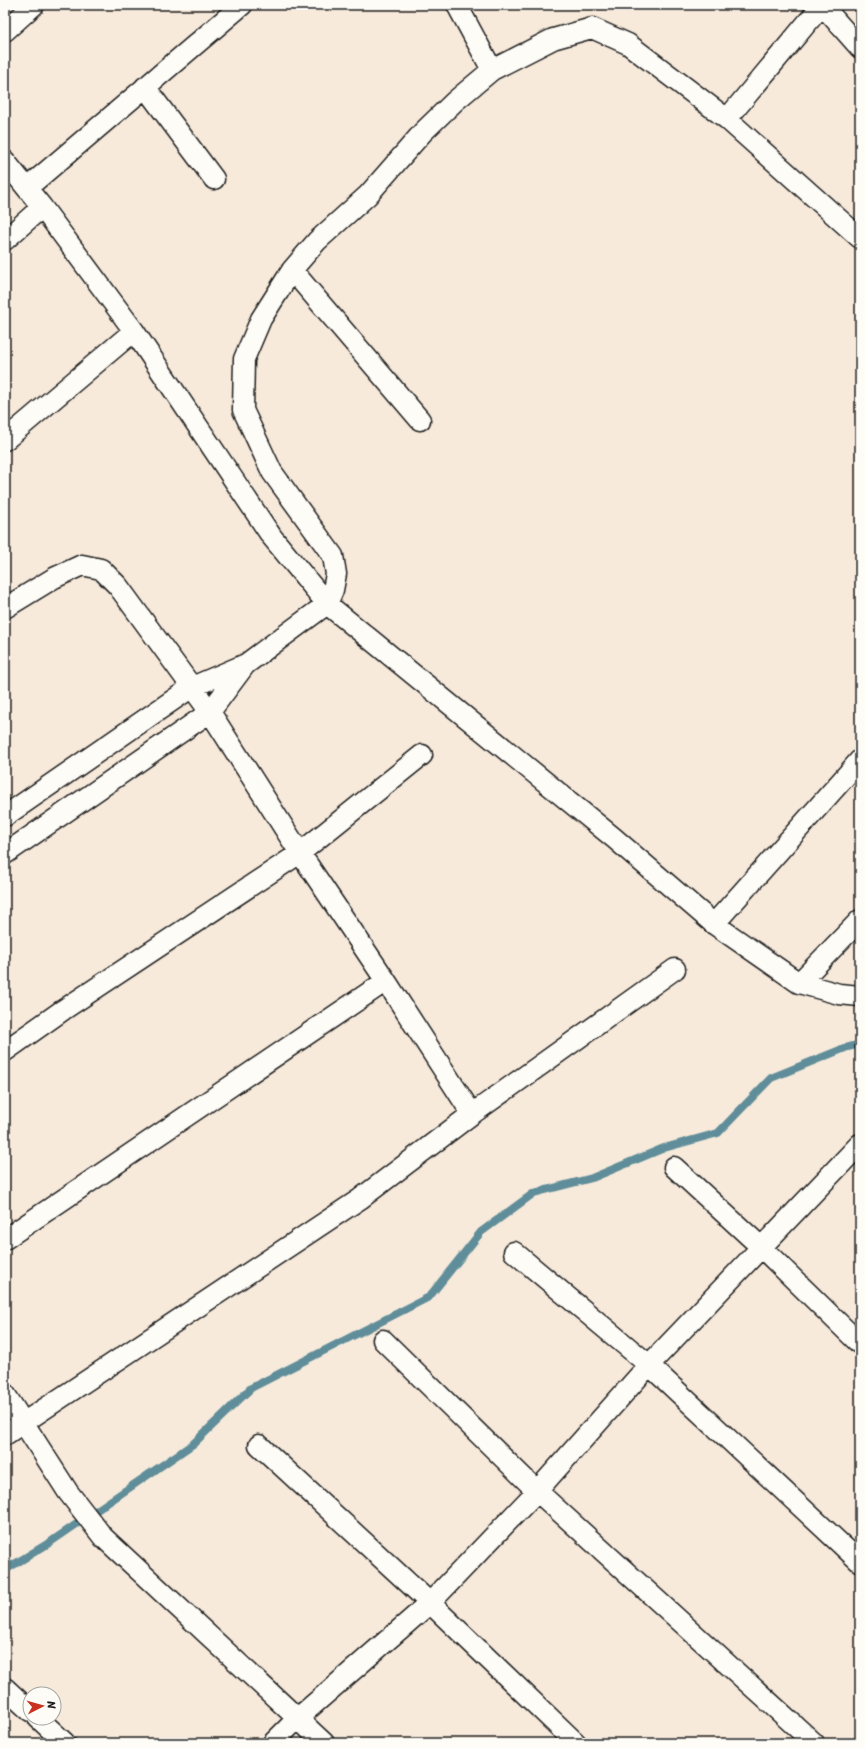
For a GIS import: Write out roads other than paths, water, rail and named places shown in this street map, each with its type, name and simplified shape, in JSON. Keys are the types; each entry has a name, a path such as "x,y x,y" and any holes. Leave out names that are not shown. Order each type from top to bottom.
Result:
{"street":[{"path":"5,31 34,5"},
{"path":"27,188 242,5"},
{"path":"456,5 492,70"},
{"path":"727,120 822,5 860,48"},
{"path":"5,816 192,687 246,664 327,604 333,590 336,574 333,556 272,472 243,410 244,358 261,318 292,270 317,241 368,195 422,132 492,70 553,39 592,28 628,44 727,120 860,238"},
{"path":"145,87 214,179"},
{"path":"5,161 42,207 134,331 272,537 327,604 614,838 714,924 799,983 839,994 860,996"},
{"path":"5,240 42,207"},
{"path":"292,270 420,420"},
{"path":"5,440 134,331"},
{"path":"5,608 54,578 82,565 101,570 118,586 210,712 300,853 386,981 472,1114"},
{"path":"5,854 210,712 246,664"},
{"path":"5,1051 300,853 422,755"},
{"path":"714,924 860,760"},
{"path":"799,983 860,920"},
{"path":"5,1435 360,1198 472,1114 675,969"},
{"path":"5,1239 386,981"},
{"path":"273,1743 298,1718 430,1603 536,1491 650,1365 860,1144"},
{"path":"674,1167 761,1247 860,1344"},
{"path":"514,1252 650,1365 860,1562"},
{"path":"384,1340 536,1491 814,1743"},
{"path":"5,1394 68,1492 103,1537 324,1743"},
{"path":"259,1445 430,1603 576,1743"},
{"path":"5,1688 22,1704"},
{"path":"47,1726 65,1743"}],"waterway":[{"path":"5,1570 49,1543 193,1444 251,1388 429,1297 481,1232 534,1193 592,1178 664,1148 718,1133 771,1078 845,1048 860,1044"}]}
